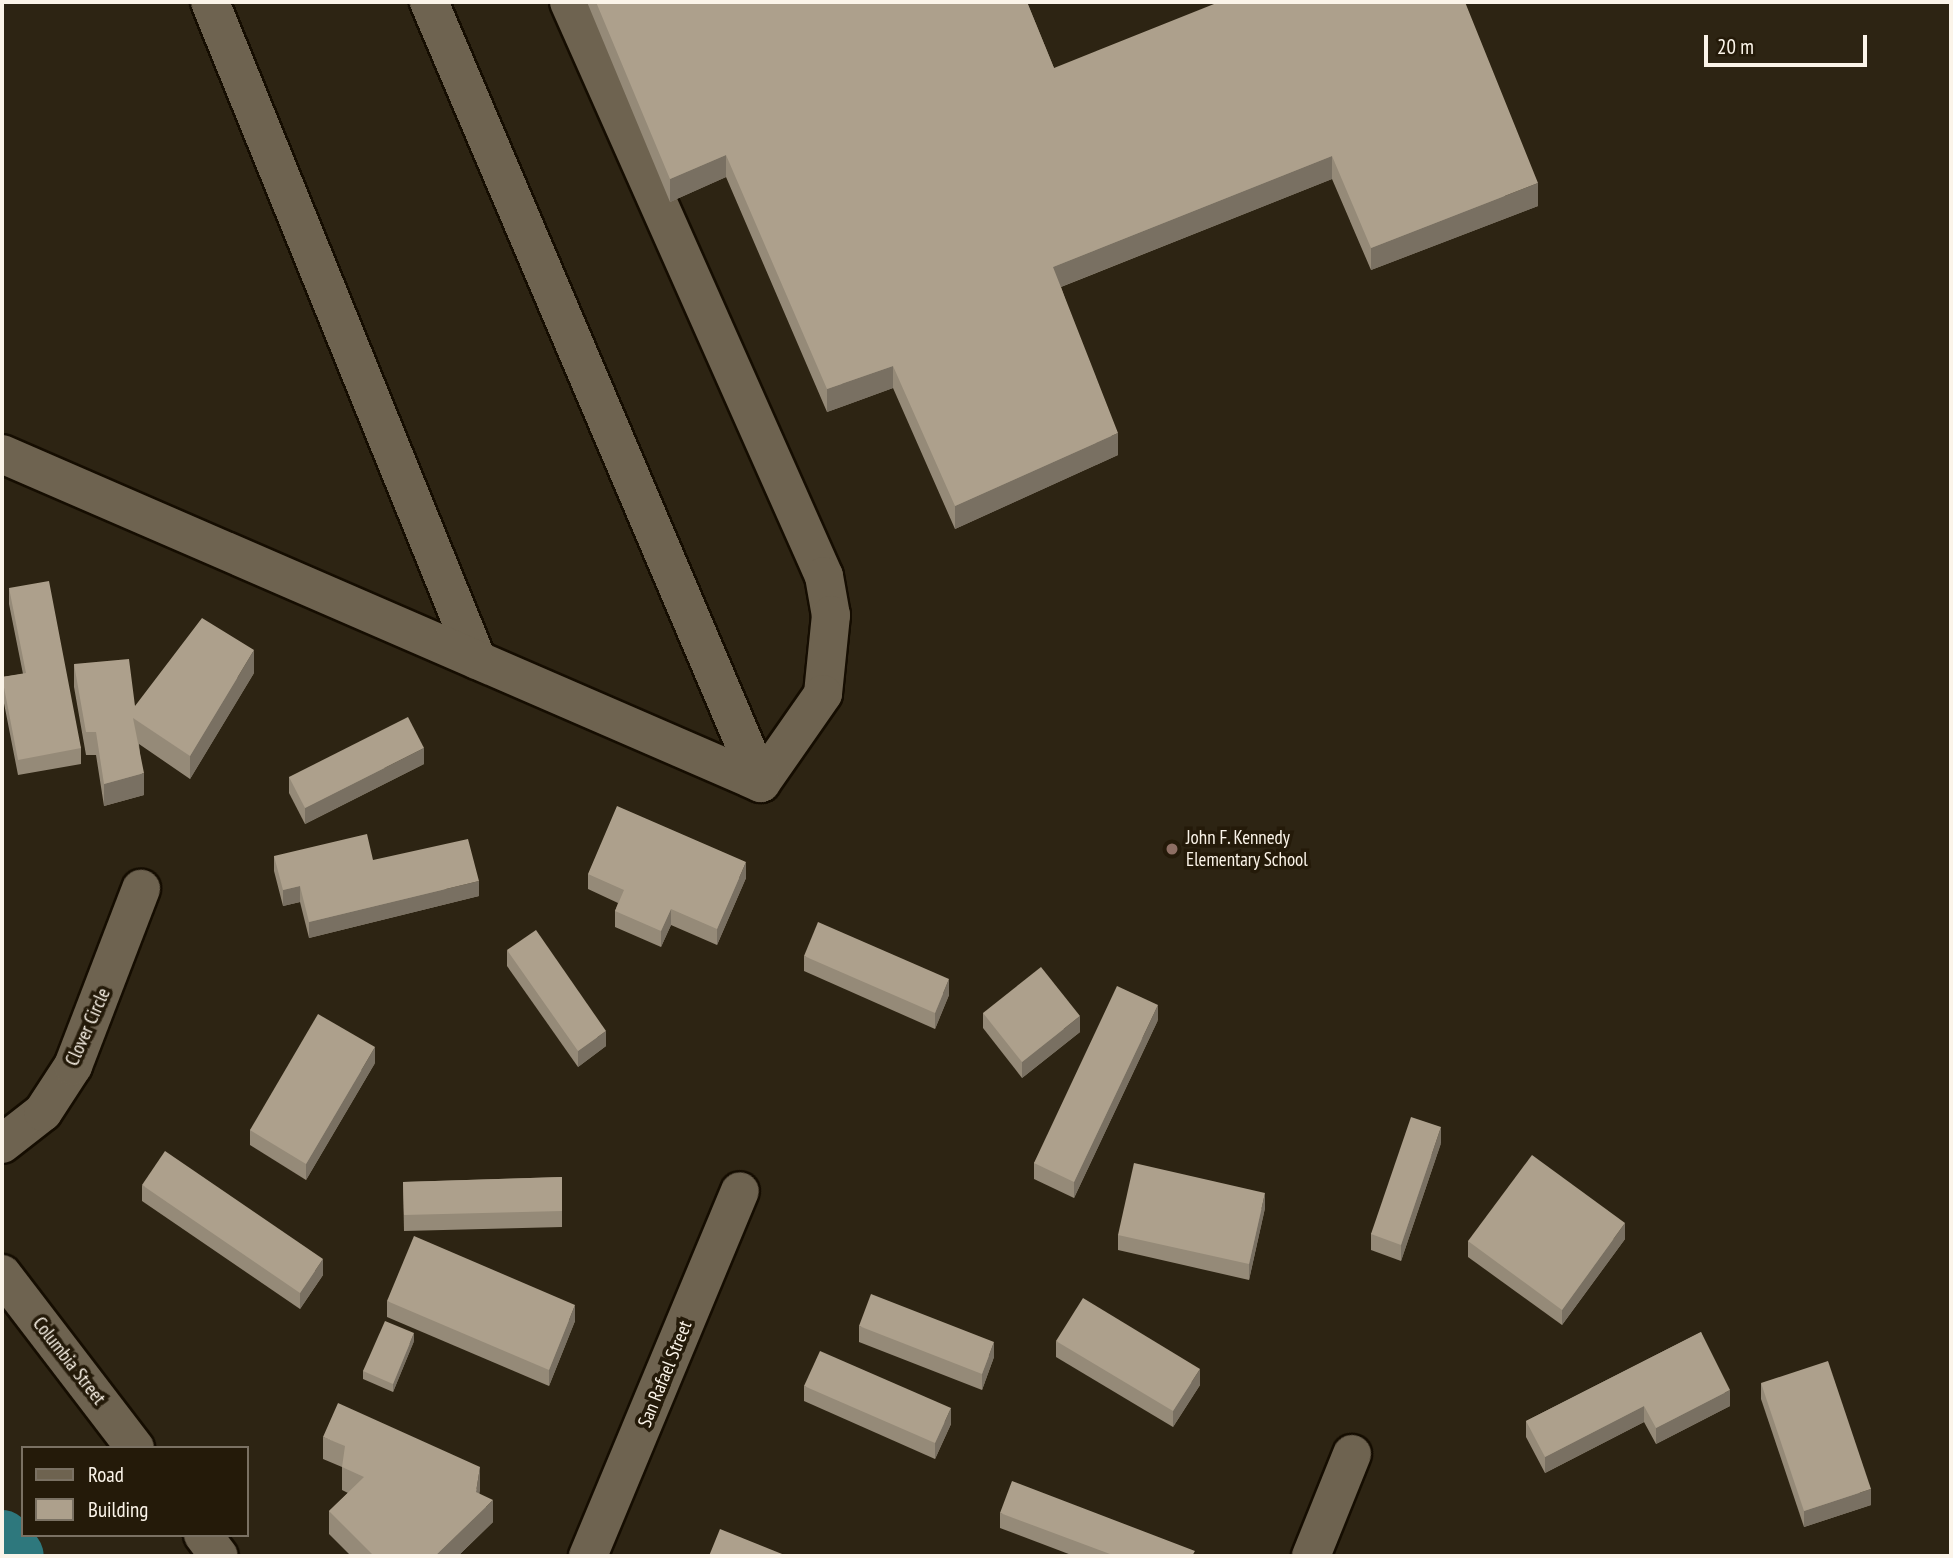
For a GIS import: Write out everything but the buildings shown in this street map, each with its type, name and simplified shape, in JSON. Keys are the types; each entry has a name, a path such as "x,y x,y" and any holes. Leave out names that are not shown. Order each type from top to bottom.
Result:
{"street":[{"path":"210,2 477,660"},
{"path":"429,2 761,783"},
{"path":"569,2 824,576 831,615 823,694 761,783"},
{"path":"2,454 761,783"},
{"name":"Clover Circle","path":"2,1144 43,1112 73,1066 141,889"},
{"name":"San Rafael Street","path":"588,1556 740,1191"},
{"name":"Columbia Street","path":"2,1274 133,1446"},
{"path":"1311,1556 1352,1454"},
{"path":"205,1537 219,1556"}],"waterway":[{"path":"2,1539 15,1556"}],"place":[{"name":"John F. Kennedy Elementary School","path":"1172,849"}]}
